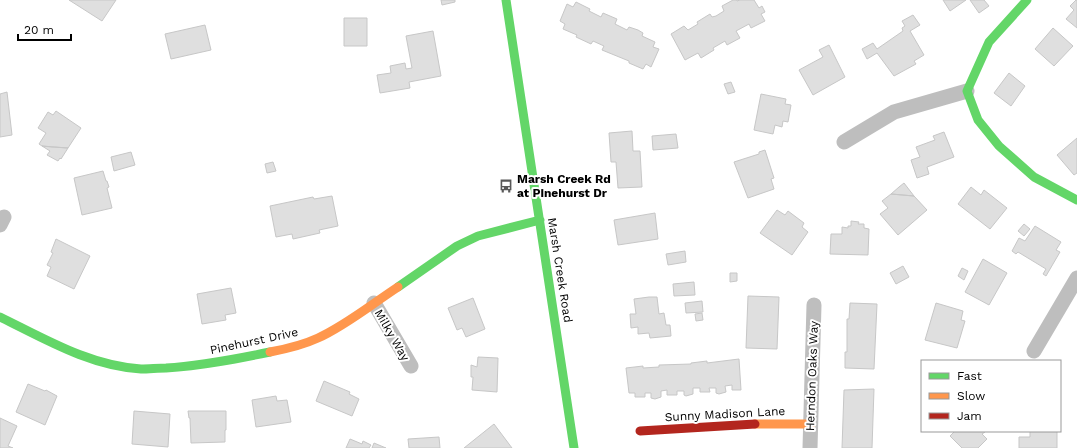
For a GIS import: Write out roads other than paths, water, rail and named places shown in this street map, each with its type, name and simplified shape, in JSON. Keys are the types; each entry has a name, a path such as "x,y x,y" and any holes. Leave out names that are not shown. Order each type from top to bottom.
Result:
{"street":[{"name":"Marsh Creek Road","path":"506,0 574,448"},
{"path":"1027,0 988,42 966,91 978,120 999,146 1034,177 1077,200"},
{"path":"844,142 894,112 966,91"},
{"name":"Pinehurst Drive","path":"0,317 58,346 91,360 120,366 142,369 179,368 218,362 290,348 318,338 347,321 457,246 478,236 540,220"},
{"path":"1034,351 1077,278"},
{"name":"Milky Way","path":"374,303 411,366"},
{"name":"Herndon Oaks Way","path":"810,448 814,305"},
{"name":"Sunny Madison Lane","path":"640,430 764,423 811,424"}],"place":[{"name":"Marsh Creek Rd at Pinehurst Dr","path":"506,186"}]}
